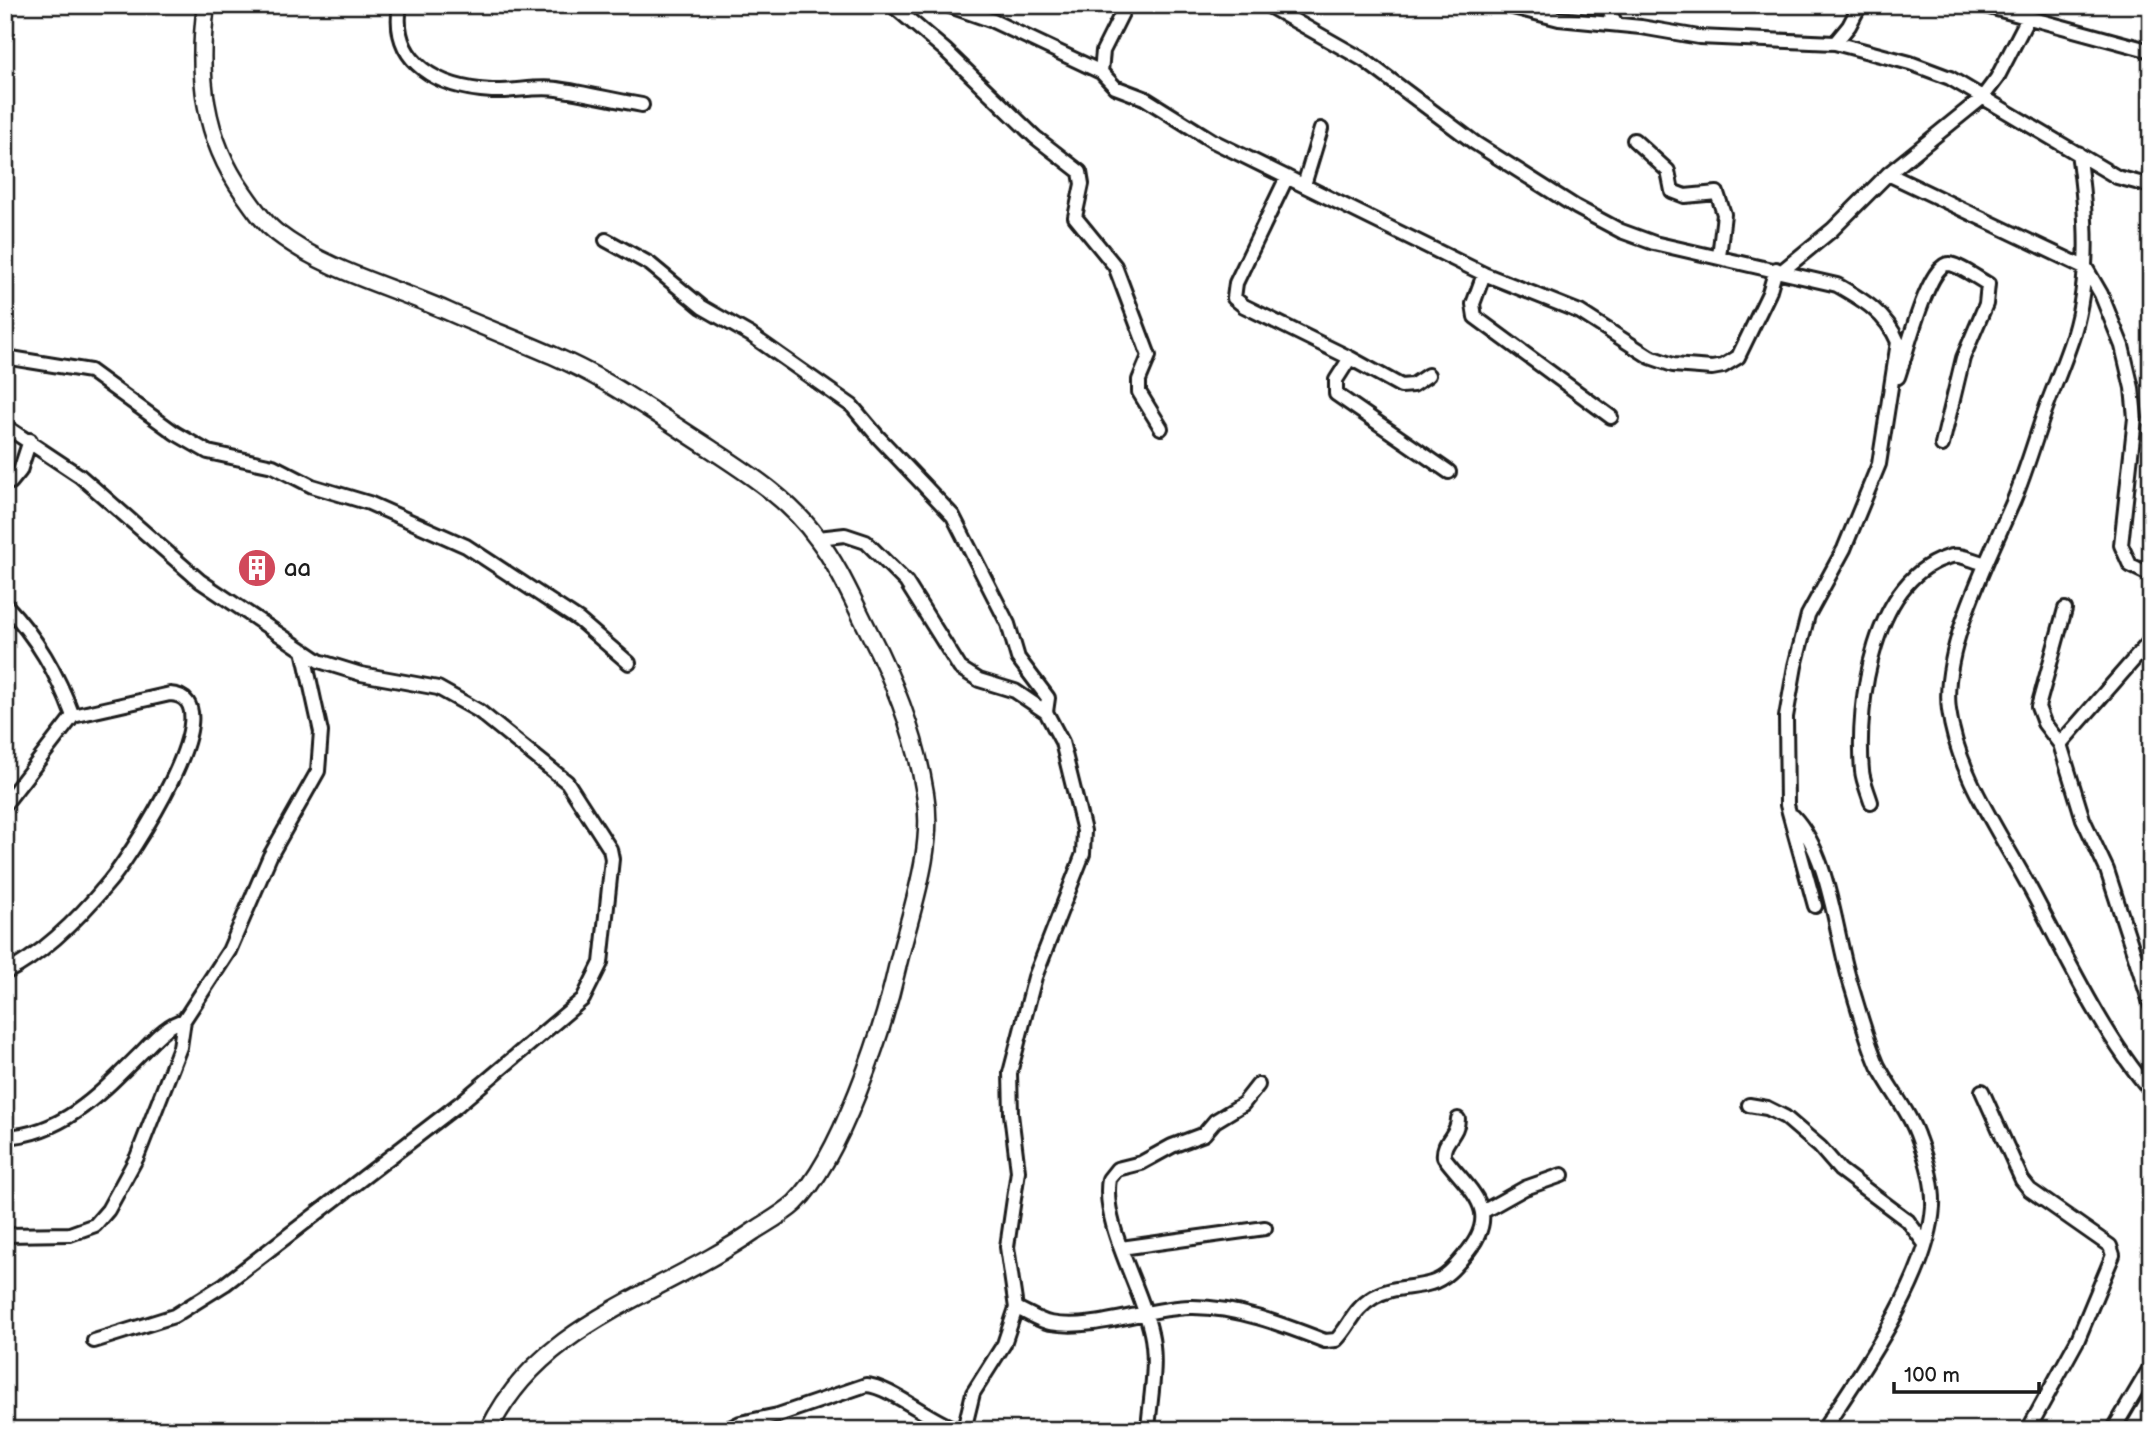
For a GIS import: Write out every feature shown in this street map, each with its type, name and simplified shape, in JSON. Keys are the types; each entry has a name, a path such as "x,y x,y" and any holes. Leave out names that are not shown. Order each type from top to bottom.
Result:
{"main road":[{"path":"206,5 200,50 202,81 214,139 232,178 273,230 318,258 346,271 409,295 599,378 746,472 788,507 818,538 847,585 888,673 916,750 929,825 894,979 863,1076 827,1159 796,1201 740,1242 562,1340 535,1363 512,1389 489,1430"}],"street":[{"path":"400,5 398,36 403,48 421,68 435,77 480,89 557,89 642,105"},
{"path":"892,5 970,73 1035,137 1080,172 1082,184 1075,217 1115,267 1134,311 1149,356 1139,380 1139,391 1161,428"},
{"path":"947,5 993,21 1101,72 1115,88 1144,98 1195,131 1484,274 1580,312 1664,363 1712,368 1731,363 1743,351 1779,270 1832,230 1888,174 1982,98 1997,78 2028,18"},
{"path":"1101,72 1103,51 1126,5"},
{"path":"1267,5 1364,60 1475,143 1576,207 1638,238 1837,285 1865,301 1891,326 1898,342 1879,464 1844,549 1808,615 1786,717 1787,805 1815,906"},
{"path":"1505,5 1559,19 1616,24 1716,39 1748,37 1835,43 1940,74 2117,177 2151,186"},
{"path":"1606,5 1616,24"},
{"path":"1835,43 1849,26 1860,5"},
{"path":"1982,5 2151,51"},
{"path":"1304,185 1321,129"},
{"path":"1634,141 1668,171 1672,191 1685,196 1717,193 1723,204 1724,218 1719,257"},
{"path":"2078,153 2085,215 2086,268 2072,339 2014,500 1983,563 1947,687 1956,744 2068,959 2133,1072 2151,1091"},
{"path":"1888,174 2086,268 2101,294 2122,346 2132,388 2135,418 2121,545 2130,565 2151,575"},
{"path":"1287,177 1236,284 1234,298 1244,306 1401,386 1413,385 1428,375"},
{"path":"606,240 650,264 702,307 751,335 857,411 960,526 1008,624 1018,658 1048,698 1046,712"},
{"path":"1891,397 1934,275 1943,265 1951,264 1988,284 1986,303 1963,358 1942,445"},
{"path":"1484,274 1473,304 1475,317 1611,417"},
{"path":"5,357 90,371 175,433 208,452 273,466 312,486 369,503 466,547 579,620 629,663"},
{"path":"1350,358 1336,380 1336,394 1450,472"},
{"path":"5,426 30,440 80,476 194,577 235,608 319,661 361,674 450,692 492,720 567,782 586,809 612,859 601,963 583,999 459,1104 243,1272 174,1316 94,1341"},
{"path":"5,482 11,482 20,471 30,440"},
{"path":"818,538 845,535 866,542 906,582 960,667 979,680 1015,691 1046,712 1064,750 1086,844 1035,977 1010,1073 1012,1124 1018,1171 1007,1247 1016,1308 1004,1344 973,1393 964,1430"},
{"path":"1871,802 1862,772 1865,694 1873,648 1889,611 1906,584 1930,566 1954,555 1983,563"},
{"path":"5,604 36,639 62,685 73,716"},
{"path":"2065,609 2038,707 2043,723 2060,744 2083,819 2107,870 2151,1006"},
{"path":"2060,744 2151,640"},
{"path":"5,1235 70,1234 95,1225 102,1219 153,1122 180,1047 184,1020 229,951 270,856 318,771 321,732 303,650"},
{"path":"5,804 73,716 170,694 185,698 192,718 173,777 125,863 95,899 53,939 5,973"},
{"path":"1790,813 1809,837 1850,982 1878,1065 1919,1138 1931,1179 1932,1198 1925,1244 1897,1311 1872,1356 1823,1430"},
{"path":"5,1137 50,1127 70,1117 108,1086 161,1033 184,1020"},
{"path":"1148,1430 1154,1354 1151,1331 1121,1248 1107,1189 1112,1174 1120,1168 1141,1163 1171,1146 1204,1134 1215,1121 1243,1104 1258,1085"},
{"path":"1982,1091 2022,1180 2038,1196 2110,1246 2113,1255 2078,1339 2028,1430"},
{"path":"1749,1105 1767,1108 1786,1117 1820,1147 1840,1170 1908,1221 1925,1244"},
{"path":"1016,1308 1049,1323 1073,1324 1205,1307 1230,1311 1325,1341 1336,1340 1349,1318 1375,1296 1409,1285 1430,1283 1447,1274 1479,1237 1484,1211 1479,1200 1444,1157 1443,1150 1458,1126 1458,1119"},
{"path":"1484,1211 1525,1188 1562,1175"},
{"path":"1121,1248 1265,1228"},
{"path":"2113,1430 2125,1414 2151,1366"},
{"path":"726,1430 740,1423 778,1415 866,1385 877,1386 916,1410 958,1430"},
{"path":"2135,1428 2151,1396"}],"place":[{"name":"aa","path":"257,568"}]}
